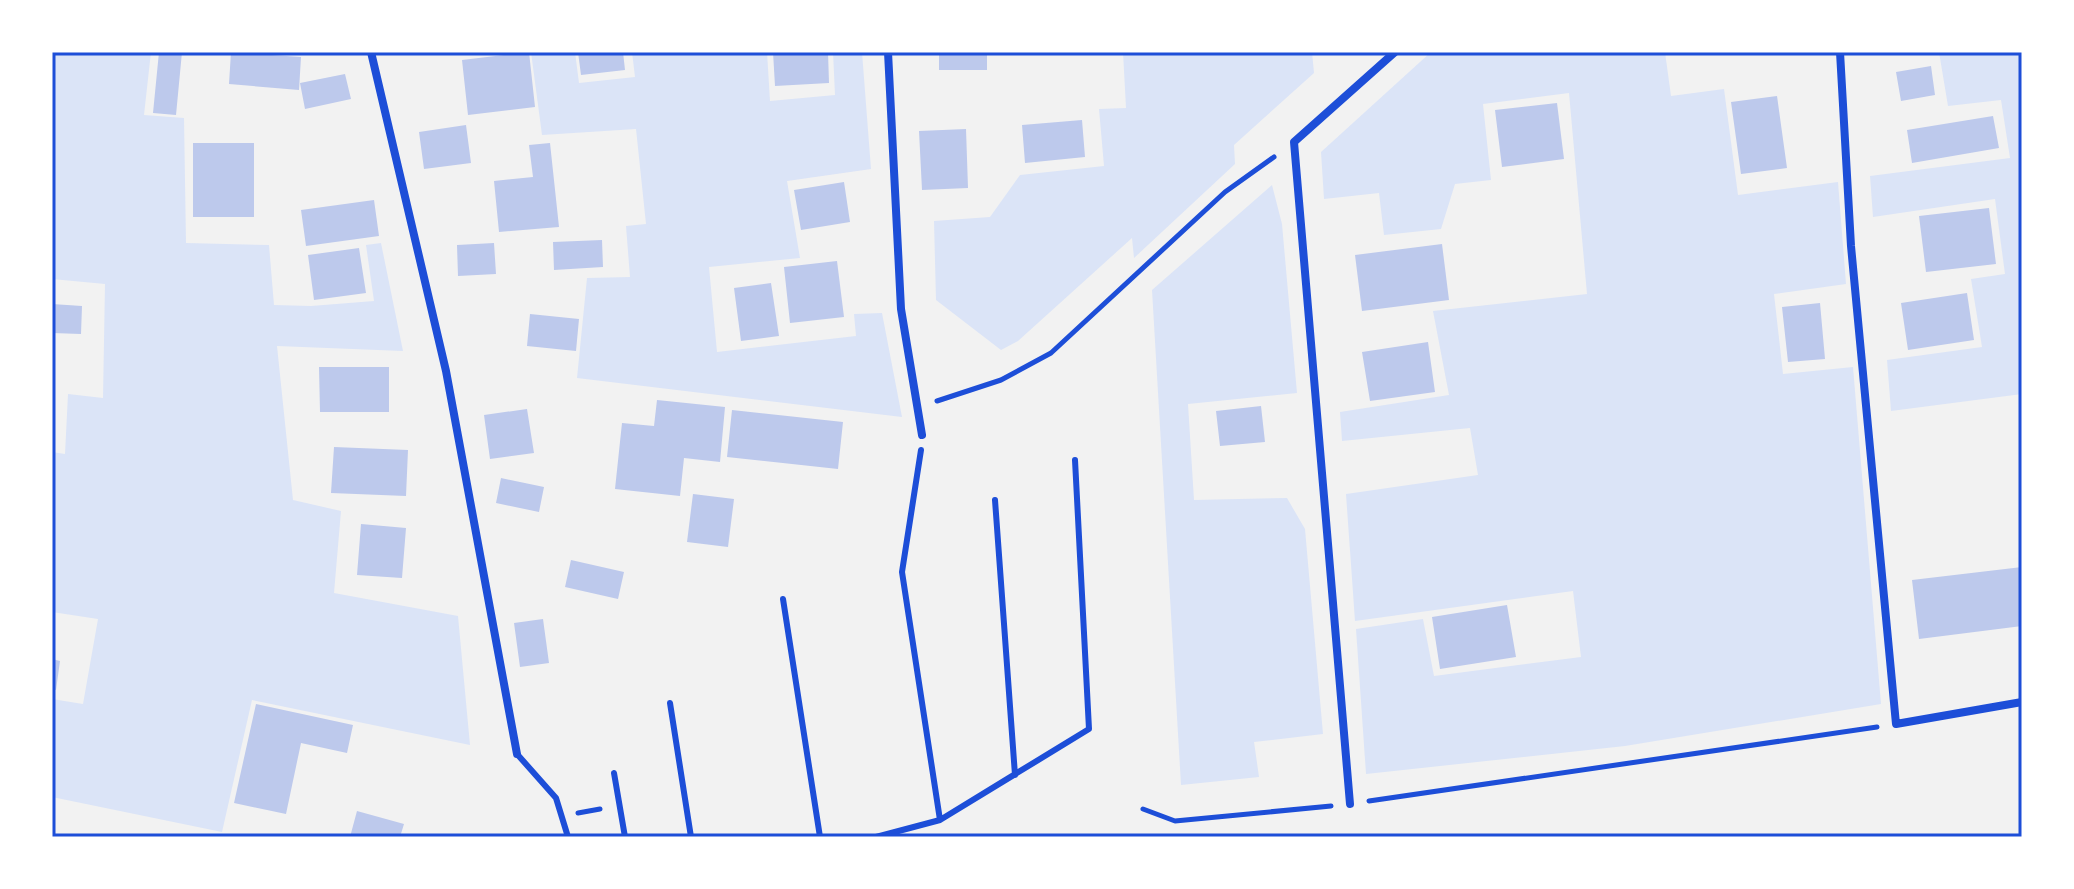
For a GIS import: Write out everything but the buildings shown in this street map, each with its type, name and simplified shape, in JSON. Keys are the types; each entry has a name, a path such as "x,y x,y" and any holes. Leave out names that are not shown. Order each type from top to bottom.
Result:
{"street":[{"path":"371,52 446,371 517,754"},
{"path":"888,52 901,309 922,435"},
{"path":"1350,804 1294,142 1395,52"},
{"path":"1840,52 1851,246 1896,724 2022,702"}],"lane":[{"path":"921,450 902,572 940,820"},
{"path":"876,837 940,820 1089,729 1075,460"},
{"path":"995,500 1015,775"},
{"path":"783,599 820,837"},
{"path":"670,703 691,837"},
{"path":"517,754 556,798 568,837"},
{"path":"614,773 625,837"}],"path":[{"path":"922,435 938,399 1001,380 1051,353 1225,192 1294,142"},
{"path":"1143,809 1175,821 1350,804 1896,724"},
{"path":"563,817 599,808 621,811"}],"shaded area":[{"path":"52,52 151,52 144,115 184,118 186,243 269,245 274,305 311,306 374,301 366,245 381,243 403,351 277,346 293,500 341,511 334,593 458,616 470,745 252,700 222,832 52,797 52,699 83,704 98,619 52,612 52,452 65,454 68,394 103,398 105,284 52,279"},
{"path":"531,52 575,52 579,83 635,77 632,52 767,52 770,101 835,95 833,52 862,52 871,169 787,181 800,258 709,267 717,352 856,336 854,314 882,313 902,417 577,378 587,278 630,277 626,226 646,224 636,129 542,135"},
{"path":"1123,52 1312,52 1314,73 1234,145 1235,164 1134,258 1132,238 1018,341 1001,350 936,300 934,221 990,217 1020,175 1104,166 1099,109 1126,108"},
{"path":"1431,52 1665,52 1671,96 1724,89 1738,195 1838,182 1846,284 1774,294 1783,374 1853,367 1881,704 1625,746 1366,774 1356,629 1423,619 1434,676 1581,657 1573,591 1355,621 1346,494 1478,475 1470,428 1342,441 1340,412 1449,395 1433,311 1587,294 1569,93 1483,104 1491,180 1455,184 1441,229 1384,235 1379,193 1324,199 1321,152"},
{"path":"1939,52 2022,52 2022,394 1891,411 1887,360 1982,347 1971,279 2005,274 1995,199 1873,217 1870,176 2010,158 2001,100 1948,106"},
{"path":"1272,185 1282,224 1297,393 1188,404 1194,500 1287,498 1305,529 1323,734 1254,742 1259,777 1181,785 1152,290"}]}
